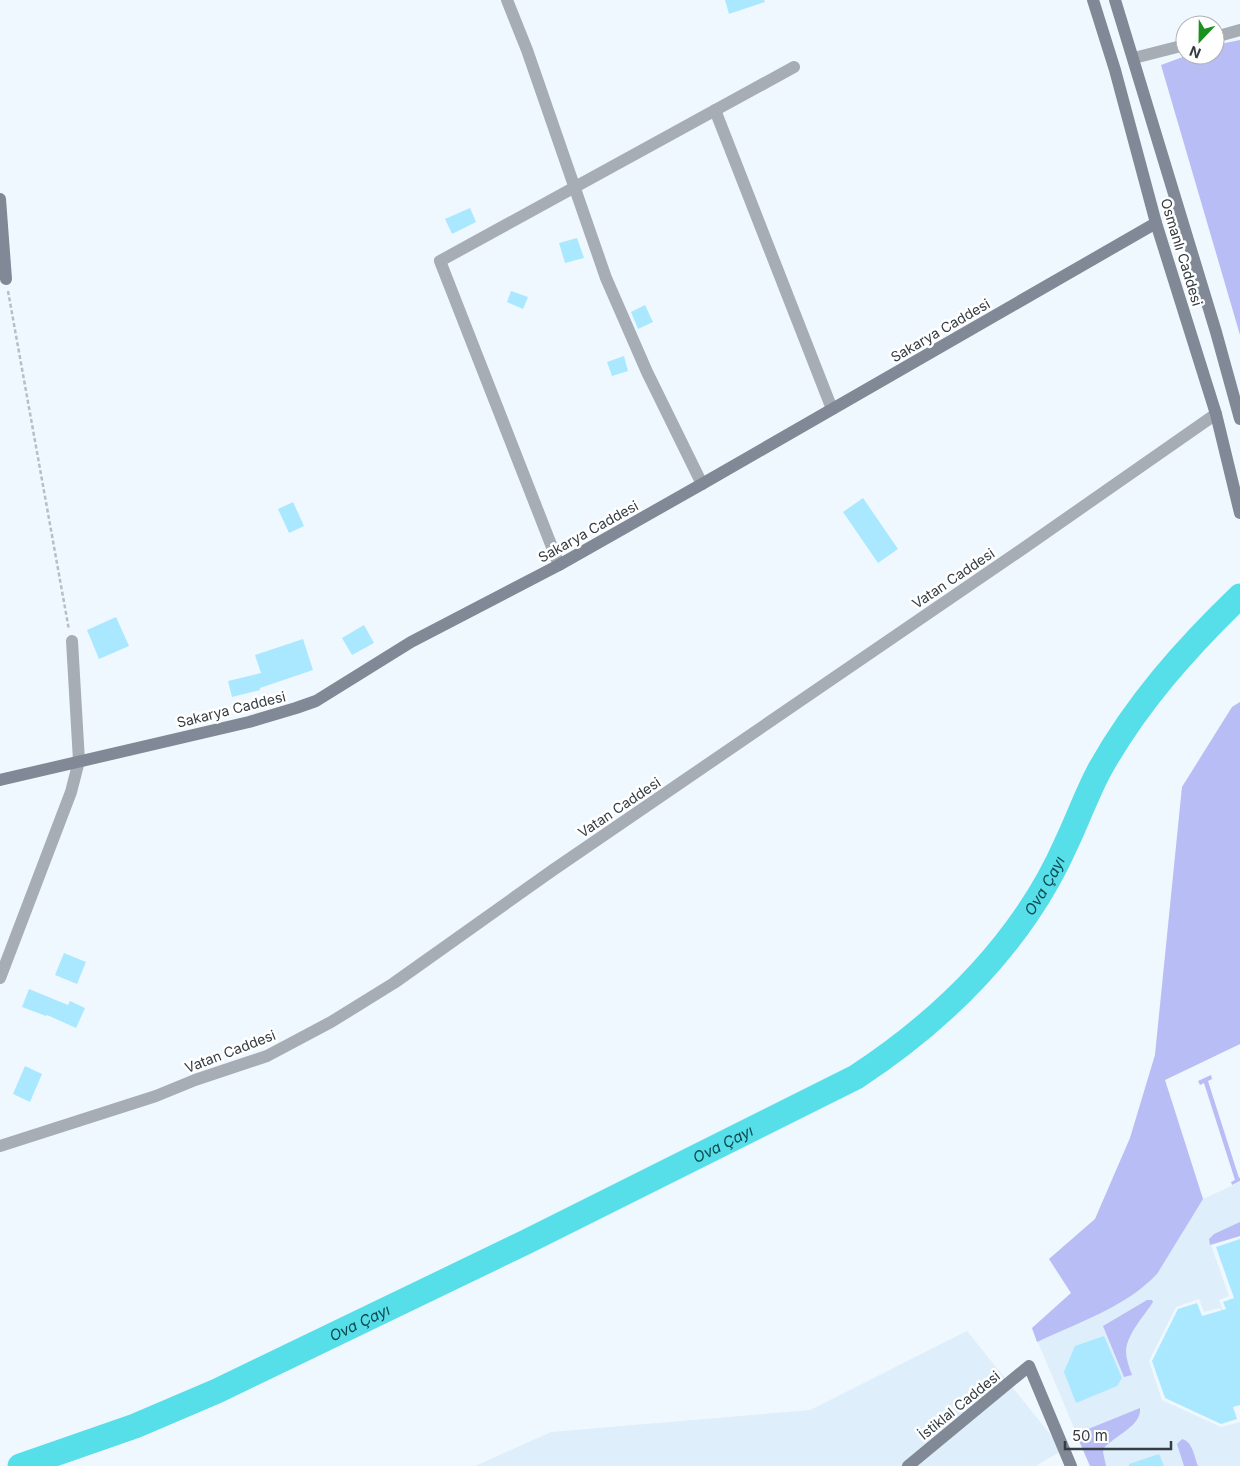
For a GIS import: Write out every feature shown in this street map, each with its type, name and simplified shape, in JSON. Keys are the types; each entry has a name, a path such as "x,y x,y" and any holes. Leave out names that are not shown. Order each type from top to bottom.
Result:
{"street":[{"path":"507,0 527,50 610,286 647,372 702,484"},
{"name":"Osmanlı Caddesi","path":"1093,0 1115,70 1156,224 1216,414 1240,513"},
{"name":"Osmanlı Caddesi","path":"1115,0 1134,58 1240,418"},
{"path":"1225,34 1240,30"},
{"path":"1134,58 1175,48"},
{"path":"559,565 440,261 794,67"},
{"path":"715,110 832,409"},
{"path":"0,199 6,279"},
{"name":"Sakarya Caddesi","path":"0,780 249,722 316,700 411,642 559,565 1156,224"},
{"name":"Vatan Caddesi","path":"0,1146 156,1096 195,1080 267,1056 331,1022 394,983 553,870 1216,414"},
{"path":"0,978 71,792 80,761 72,641"},
{"name":"İstiklal Caddesi","path":"908,1466 1029,1366 1071,1466"}],"path":[{"path":"6,279 72,641"}],"shaded area":[{"path":"1240,40 1240,335 1161,65 1175,60 1175,65 1225,65 1225,43"},
{"path":"1240,702 1240,1044 1165,1080 1203,1199 1240,1182 1240,1236 1211,1245 1229,1296 1219,1300 1229,1327 1227,1328 1220,1308 1204,1312 1199,1299 1176,1307 1149,1361 1162,1400 1221,1427 1240,1422 1240,1466 1090,1466 1032,1328 1071,1293 1049,1259 1095,1219 1130,1138 1155,1055 1182,787 1232,707"},
{"path":"1240,702 1240,1044 1165,1080 1203,1199 1157,1274 1145,1286 1116,1305 1037,1342 1032,1328 1071,1293 1049,1259 1095,1219 1130,1138 1155,1055 1182,787 1232,707"},
{"path":"1211,1075 1212,1079 1208,1081 1240,1177 1240,1181 1232,1185 1231,1182 1235,1180 1204,1083 1200,1085 1198,1081"},
{"path":"1240,1222 1240,1236 1210,1245 1209,1239 1214,1234"},
{"path":"1147,1300 1152,1300 1153,1302 1129,1338 1127,1345 1127,1357 1132,1375 1124,1377 1103,1326"},
{"path":"967,1331 1063,1450 1036,1466 475,1466 551,1432 810,1410"},
{"path":"1140,1408 1137,1420 1104,1448 1106,1466 1090,1466 1076,1434"},
{"path":"1182,1439 1191,1446 1198,1466 1184,1466 1177,1444"}],"building":[{"path":"725,0 764,0 765,2 729,14"},
{"path":"470,208 476,222 452,234 445,219"},
{"path":"577,238 584,258 565,263 559,243"},
{"path":"511,291 528,297 523,309 507,302"},
{"path":"645,305 653,322 638,329 631,312"},
{"path":"624,356 628,371 612,376 607,362"},
{"path":"863,498 898,549 878,563 843,512"},
{"path":"293,502 304,526 289,533 278,509"},
{"path":"116,617 129,646 99,659 87,630"},
{"path":"364,625 374,643 352,655 342,638"},
{"path":"303,639 313,670 260,688 260,690 232,697 228,681 261,673 255,655"},
{"path":"64,953 86,962 77,984 55,975"},
{"path":"29,989 68,1005 70,1001 85,1008 76,1028 47,1015 22,1007"},
{"path":"25,1066 42,1074 30,1102 13,1094"},
{"path":"1240,1239 1240,1405 1233,1407 1237,1419 1221,1424 1165,1398 1152,1361 1178,1309 1197,1303 1202,1316 1226,1309 1223,1302 1234,1298 1216,1247"},
{"path":"1104,1336 1122,1378 1117,1386 1076,1403 1064,1372 1075,1346"},
{"path":"1159,1454 1164,1466 1129,1466 1129,1464"}],"waterway":[{"name":"Ova Çayı","path":"20,1466 135,1426 217,1391 526,1242 856,1077 881,1060 950,1004 991,961 1009,938 1033,906 1048,880 1095,778 1130,721 1182,656 1240,596"}]}
